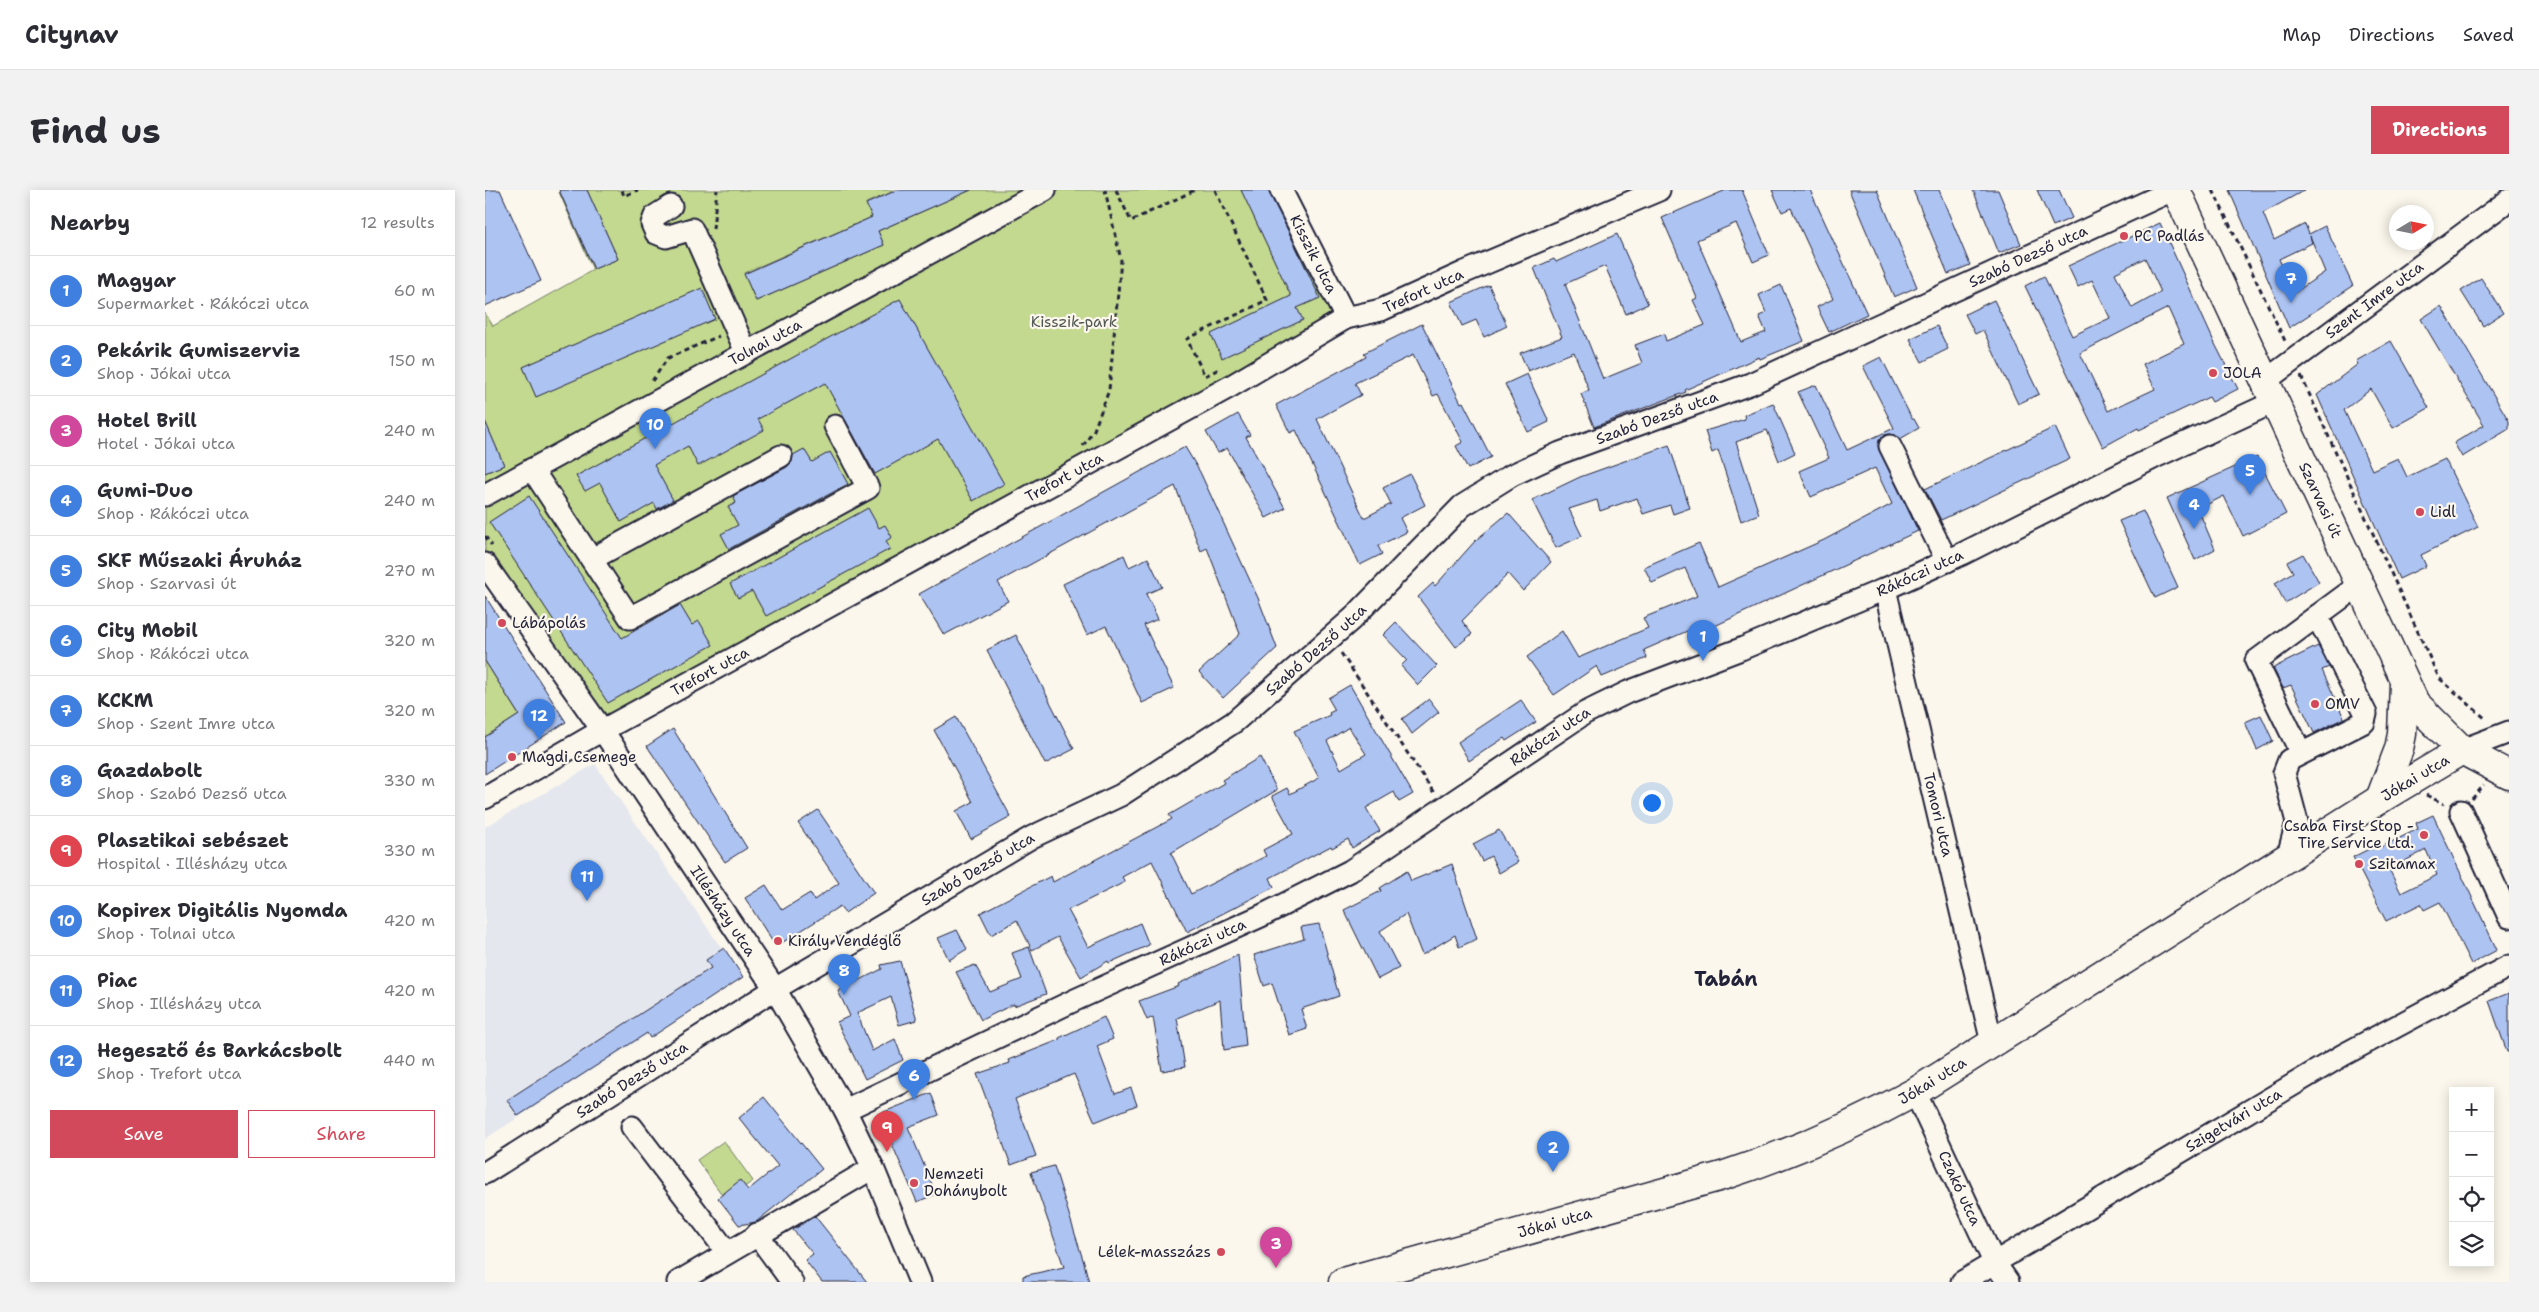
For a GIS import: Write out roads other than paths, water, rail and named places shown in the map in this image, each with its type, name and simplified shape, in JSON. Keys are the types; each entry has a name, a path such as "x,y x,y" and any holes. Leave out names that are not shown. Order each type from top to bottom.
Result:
{"main road":[{"name":"Szarvasi út","path":"2174,190 2404,683 2420,710 2462,750 2509,775"},
{"path":"2380,799 2403,734 2404,683"},
{"name":"Jókai utca","path":"1343,1282 1655,1196 1767,1162 1856,1124 1915,1092 2288,856 2462,750"}],"street":[{"name":"Tolnai utca","path":"485,495 1045,190"},
{"name":"Kisszik utca","path":"1281,190 1346,318"},
{"name":"Trefort utca","path":"485,798 603,731 1231,386 1346,318 1381,310 1465,272 1659,190"},
{"name":"Szabó Dezső utca","path":"485,1173 775,989 1032,837 1129,790 1234,722 1331,638 1462,506 1511,475 1560,453 1750,384 2174,190"},
{"name":"Szent Imre utca","path":"2269,392 2294,360 2509,200"},
{"path":"671,206 655,216 652,224 656,233 666,238 692,230 746,352"},
{"name":"Rákóczi utca","path":"845,1110 1075,1000 1261,916 1350,871 1585,713 1628,692 1741,649 1947,561 2155,457 2269,392"},
{"path":"532,469 630,618 868,488 835,426"},
{"path":"1890,446 1947,561"},
{"path":"592,559 781,456"},
{"name":"Illésházy utca","path":"485,564 603,731 775,989 845,1110 873,1168 920,1282"},
{"path":"2301,753 2257,661 2359,585"},
{"name":"Tomori utca","path":"1885,589 1992,1043"},
{"path":"2288,856 2297,822 2284,773 2289,760 2363,722 2366,714 2317,616"},
{"path":"2462,750 2508,732"},
{"path":"2461,811 2509,917"},
{"name":"Szigetvári utca","path":"1962,1282 2343,1055 2509,966"},
{"name":"Czakó utca","path":"1915,1092 1994,1262 2008,1282"},
{"path":"632,1127 727,1252"},
{"path":"678,1282 757,1234 873,1168"},
{"path":"757,1234 793,1282"}],"place":[{"name":"PC Padlás","path":"2124,236"},
{"name":"KCKM","path":"2291,303"},
{"name":"JOLA","path":"2213,373"},
{"name":"Kopirex Digitális Nyomda","path":"655,449"},
{"name":"SKF Műszaki Áruház","path":"2250,495"},
{"name":"Lidl","path":"2420,512"},
{"name":"Gumi-Duo","path":"2194,529"},
{"name":"Lábápolás","path":"502,623"},
{"name":"Magyar","path":"1703,661"},
{"name":"OMV","path":"2315,704"},
{"name":"Hegesztő és Barkácsbolt","path":"539,740"},
{"name":"Magdi Csemege","path":"512,757"},
{"name":"Csaba First Stop - Tire Service Ltd.","path":"2424,835"},
{"name":"Szitamax","path":"2359,864"},
{"name":"Piac","path":"587,901"},
{"name":"Király Vendéglő","path":"778,941"},
{"name":"Gazdabolt","path":"844,995"},
{"name":"City Mobil","path":"914,1100"},
{"name":"Plasztikai sebészet","path":"887,1152"},
{"name":"Pekárik Gumiszerviz","path":"1553,1172"},
{"name":"Nemzeti Dohánybolt","path":"914,1183"},
{"name":"Lélek-masszázs","path":"1221,1252"},
{"name":"Hotel Brill","path":"1276,1268"}],"district":[{"name":"Tabán","path":"1726,979"}],"park label":[{"name":"Kisszik-park","path":"1074,322"}]}
